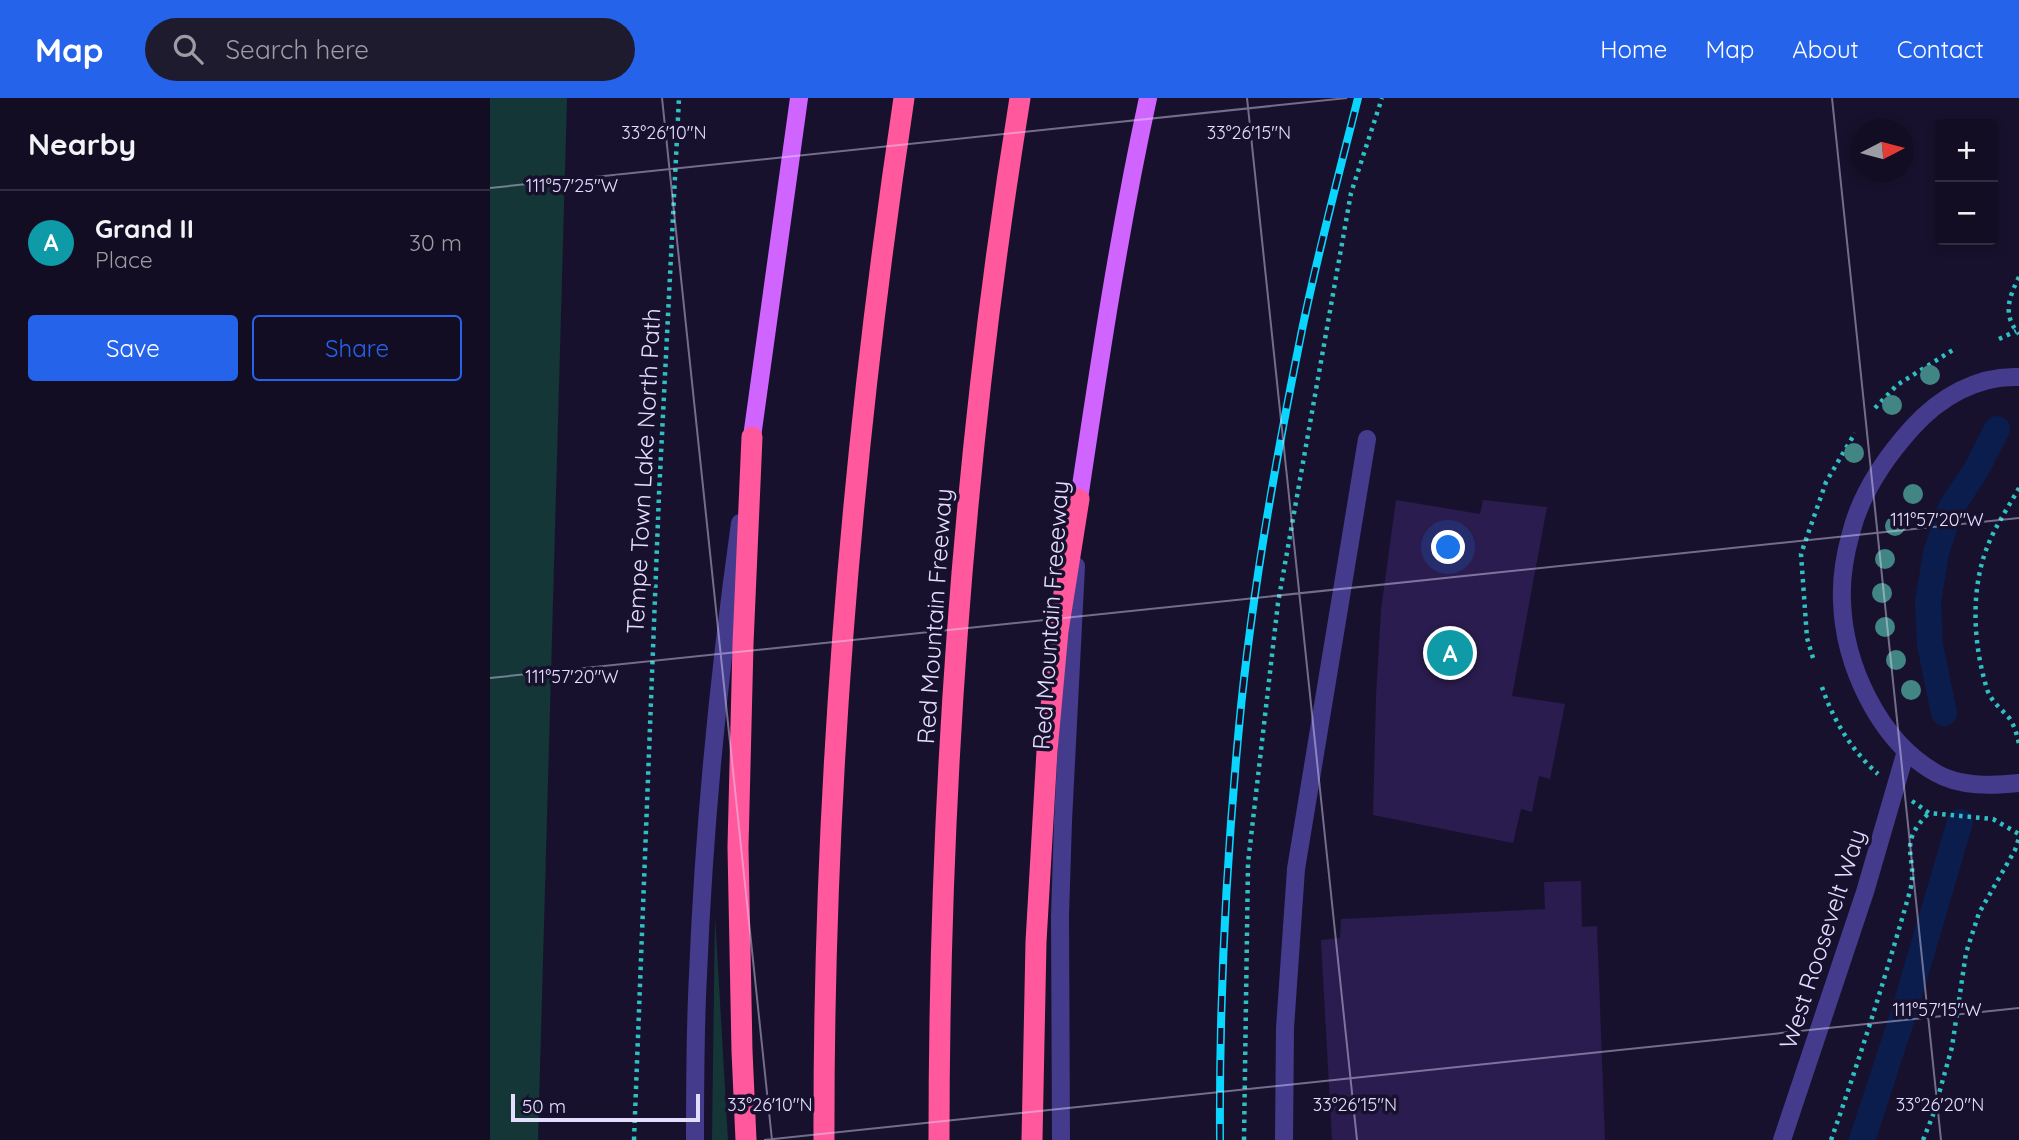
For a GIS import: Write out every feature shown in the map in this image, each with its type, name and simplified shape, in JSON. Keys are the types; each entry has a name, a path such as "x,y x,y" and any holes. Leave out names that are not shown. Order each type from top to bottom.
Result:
{"highway":[{"path":"824,1140 827,922 848,553 867,371 904,98"},
{"name":"Red Mountain Freeway","path":"939,1140 945,867 960,592 987,334 1020,98"},
{"path":"746,1140 738,847 752,437"},
{"path":"1032,1140 1036,942 1047,751 1058,631 1079,499"}],"main road":[{"path":"752,437 799,98"},
{"name":"Red Mountain Freeeway","path":"1079,499 1115,274 1148,98"}],"street":[{"path":"2014,376 1959,389 1919,420 1900,442 1865,493 1851,531 1841,600 1849,648 1863,690 1878,715 1906,751 1937,773 1962,782 1985,785 2019,783"},
{"path":"695,1140 698,977 709,793 728,611 752,437"},
{"path":"1284,1140 1285,1028 1296,869 1367,439"},
{"name":"Red Mountain Freeeway","path":"1061,1140 1060,916 1079,499"},
{"name":"West Roosevelt Way","path":"1782,1140 1865,892 1906,751"}],"path":[{"name":"Tempe Town Lake North Path","path":"634,1140 659,494 679,98"},
{"path":"1244,1140 1248,863 1278,603 1351,193 1382,98"},
{"path":"1999,339 2017,333 2008,314 2008,302 2019,277"},
{"path":"1875,408 1898,385 1955,348"},
{"path":"1813,657 1807,638 1801,554 1826,482 1854,433"},
{"path":"2019,488 1989,542 1979,570 1977,625 1988,691 1993,701 2010,719 2019,744"},
{"path":"1822,687 1829,708 1851,745 1875,772"},
{"path":"1912,801 1929,813 1993,819 2019,836 2015,850 1979,913 1966,953 1952,1047 1933,1115 1923,1140"},
{"path":"1830,1140 1865,1043 1913,878 1911,836 1917,824 1929,813"}],"green space":[{"path":"490,98 567,98 538,1140 490,1140"},
{"path":"715,916 728,1140 712,1140"}],"building":[{"path":"1396,500 1480,514 1483,500 1547,507 1512,696 1565,704 1550,779 1539,776 1532,812 1521,809 1513,843 1373,815 1381,610"},
{"path":"1581,881 1582,927 1597,926 1605,1140 1332,1140 1321,940 1340,938 1341,919 1545,909 1544,882"}],"waterway":[{"path":"1944,713 1930,645 1928,602 1936,553 1951,508 1976,470 1997,429"},
{"path":"1862,1140 1904,1012 1960,822"}],"railway":[{"path":"1220,1140 1222,985 1230,830 1250,630 1272,485 1300,340 1358,98"}],"place":[{"name":"Grand II","path":"1450,653"}]}
